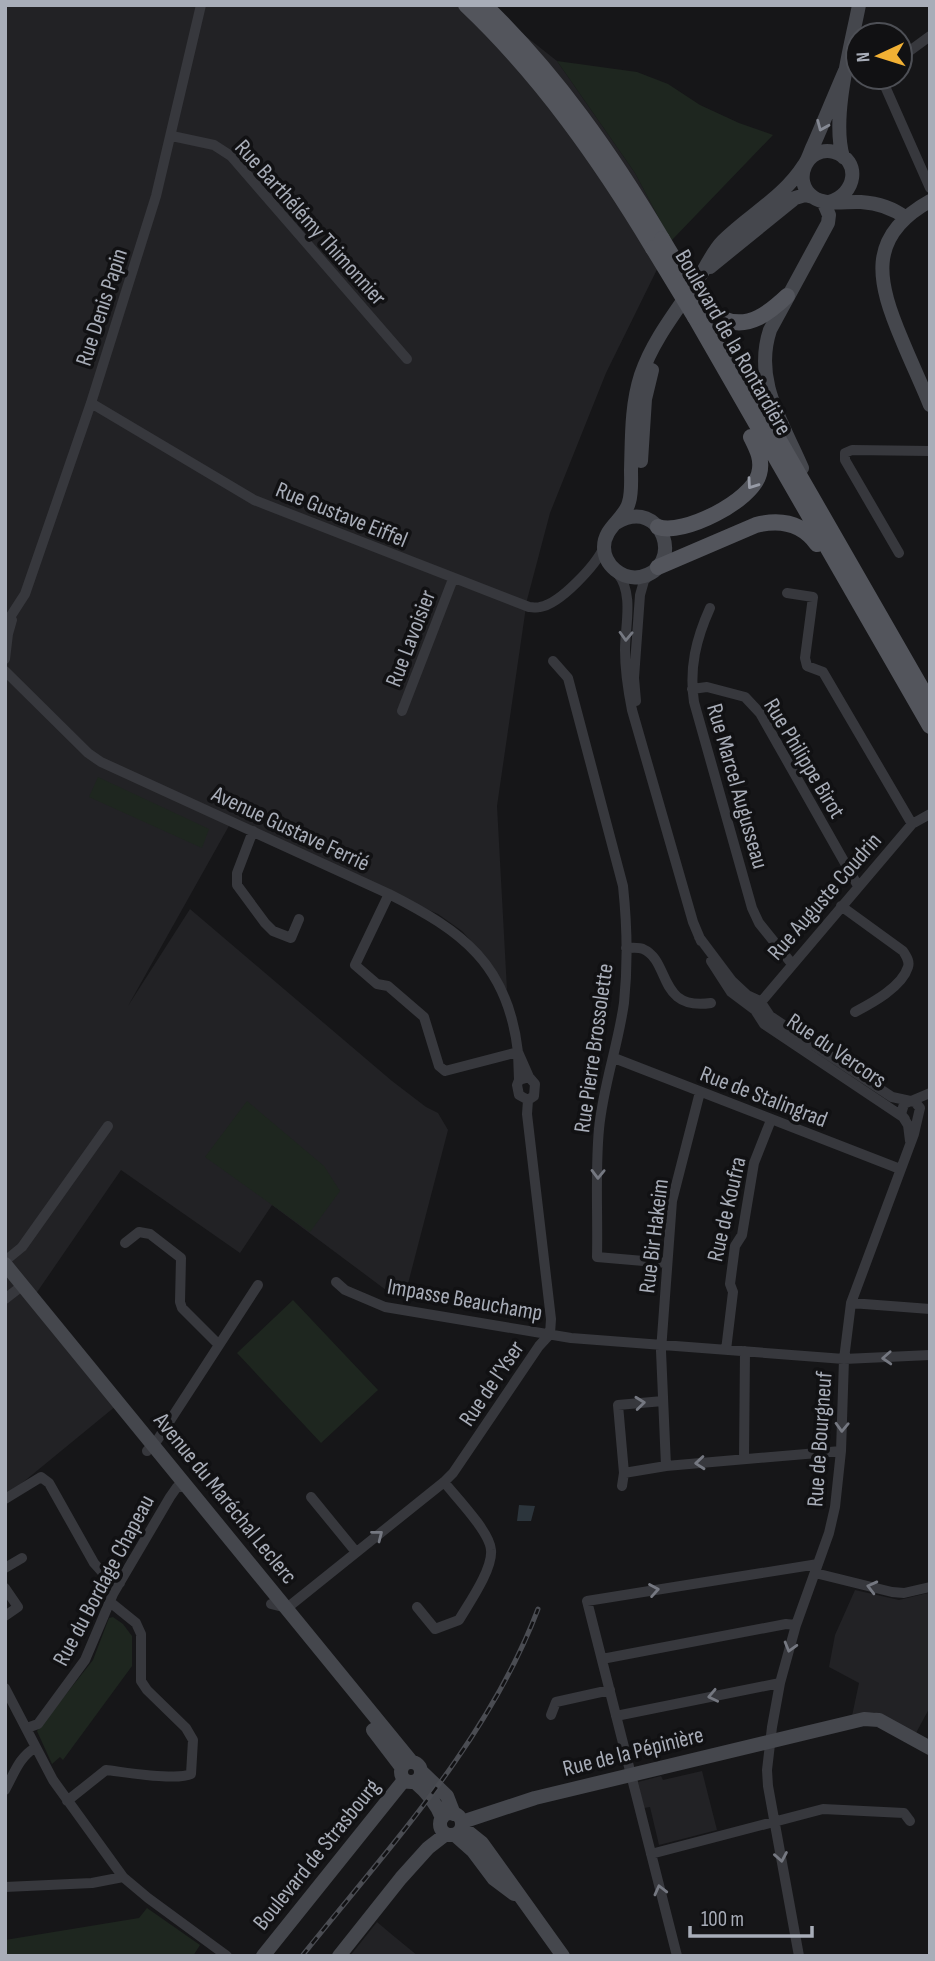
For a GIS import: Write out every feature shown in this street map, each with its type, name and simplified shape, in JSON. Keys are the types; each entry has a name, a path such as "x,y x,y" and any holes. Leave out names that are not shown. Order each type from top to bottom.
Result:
{"main road":[{"name":"Boulevard de la Rontardière","path":"466,5 520,61 554,102 657,243 816,505 930,703"},
{"name":"Boulevard de la Rontardière","path":"484,5 566,96 626,179 657,243"},
{"path":"699,311 737,322 748,321 771,312 788,296"},
{"name":"Boulevard de la Rontardière","path":"699,311 715,355 930,726"},
{"path":"653,523 665,529 678,527 736,503 752,489 760,473 760,454 722,377 715,355"},
{"path":"654,570 756,525 771,521 787,522 802,529 814,541 840,582 858,604"}],"street":[{"name":"Rue Denis Papin","path":"5,625 25,594 91,403 156,196 201,5"},
{"path":"914,48 930,36"},
{"path":"844,73 806,163 802,178 807,192 871,204 901,223"},
{"path":"816,505 776,411 763,364 770,330 825,230 835,196 852,172 843,157 838,134 844,91"},
{"path":"887,91 930,188"},
{"name":"Rue Barthélémy Thimonnier","path":"172,136 214,145 231,156 407,359"},
{"path":"665,329 645,399 640,497 665,542 663,559 654,570 633,577 614,569 604,547 606,538 629,503 635,396 648,359 665,329 722,242 774,201 810,158 830,151 843,157"},
{"path":"701,275 795,198 805,195 835,196"},
{"path":"930,201 901,223 884,254 881,278 884,293 930,405"},
{"name":"Rue Gustave Eiffel","path":"91,403 254,500 529,607 540,607 553,602 585,573 604,547"},
{"path":"899,553 845,460 845,453 852,450 930,451"},
{"path":"616,523 631,516 653,523"},
{"name":"Rue Gustave Eiffel","path":"585,573 614,569"},
{"name":"Rue du Vercors","path":"614,569 622,579 627,595 626,683 693,922 713,966 737,999 758,1002 778,1022 892,1097 910,1101"},
{"name":"Rue du Vercors","path":"652,777 634,678 641,589 654,570"},
{"name":"Rue Lavoisier","path":"402,711 453,579"},
{"path":"787,593 813,597 804,658 807,666 823,672 912,824 930,814"},
{"name":"Rue Marcel Augusseau","path":"710,608 699,633 691,675 692,689 712,770 752,908 759,923 792,964"},
{"name":"Rue Denis Papin","path":"6,671 10,616"},
{"name":"Rue Pierre Brossolette","path":"553,661 568,678 620,874 625,911 624,1002 614,1058 605,1087 599,1130 597,1256 667,1263"},
{"name":"Avenue Gustave Ferrié","path":"6,671 88,753 101,762 433,916 472,947 500,987 509,1008 524,1078"},
{"name":"Rue Philippe Birot","path":"692,689 707,687 745,696 760,713 858,886"},
{"name":"Rue Auguste Coudrin","path":"758,1002 912,824"},
{"path":"253,831 237,873 237,885 273,931 290,938 299,919"},
{"path":"389,894 355,965 377,984 388,986 424,1017 439,1066 445,1071 518,1052"},
{"path":"841,906 903,951 908,960 908,967 891,989 855,1012"},
{"path":"626,948 643,949 653,959 678,998 697,1005 711,1003"},
{"name":"Rue du Vercors","path":"758,1002 764,1024 903,1117"},
{"name":"Rue de Stalingrad","path":"614,1058 900,1169"},
{"path":"524,1078 536,1084 532,1099 528,1100 519,1095 517,1085 524,1078"},
{"name":"Rue Bir Hakeim","path":"666,1466 662,1345 672,1201 700,1093"},
{"path":"911,1142 902,1107 930,1093"},
{"path":"528,1100 527,1114 550,1334"},
{"path":"903,1117 911,1121 919,1115 918,1104 910,1101"},
{"name":"Rue de Bourgneuf","path":"799,1956 767,1770 771,1741 780,1683 833,1514 841,1451 844,1359 851,1303 919,1115 930,1102"},
{"name":"Rue de Koufra","path":"726,1350 735,1246 743,1235 754,1163 771,1120"},
{"path":"5,1262 22,1248 108,1126"},
{"path":"125,1242 139,1232 150,1234 181,1258 182,1308 218,1344"},
{"name":"Avenue du Maréchal Leclerc","path":"5,1262 15,1291"},
{"name":"Avenue du Maréchal Leclerc","path":"5,1277 287,1608 452,1824"},
{"name":"Impasse Beauchamp","path":"336,1282 345,1290 385,1307 550,1334"},
{"path":"150,1448 258,1286"},
{"path":"851,1303 930,1309"},
{"name":"Rue de l’Yser","path":"287,1608 453,1473 550,1334 572,1338 844,1359 930,1355"},
{"path":"744,1459 745,1351"},
{"path":"622,1486 624,1473 618,1405 663,1401"},
{"path":"624,1473 666,1466 841,1451"},
{"path":"5,1499 41,1477 49,1483 94,1563 102,1572 120,1583"},
{"path":"417,1606 435,1629 459,1620 489,1564 492,1550 488,1538 444,1482"},
{"name":"Avenue du Maréchal Leclerc","path":"182,1487 271,1604 397,1759 411,1772"},
{"name":"Rue du Bordage Chapeau","path":"27,1728 38,1724 85,1660 120,1583 182,1487"},
{"path":"311,1497 356,1552"},
{"path":"5,1568 22,1558"},
{"path":"677,1956 587,1601 816,1569 892,1592 904,1593 930,1587"},
{"path":"5,1588 18,1607 5,1616"},
{"path":"67,1801 106,1770 160,1776 188,1777 191,1774 193,1740 186,1728 141,1681 141,1634 136,1623 110,1602"},
{"path":"271,1604 287,1608"},
{"path":"602,1659 786,1624 796,1625"},
{"path":"616,1716 780,1683"},
{"path":"551,1715 556,1702 610,1690"},
{"path":"7,1694 67,1801 123,1877 227,1956"},
{"name":"Rue de la Pépinière","path":"452,1824 506,1807 631,1775 864,1719 878,1720 930,1748"},
{"path":"5,1790 20,1762 35,1748"},
{"name":"Boulevard de Strasbourg","path":"263,1956 411,1772"},
{"name":"Rue de la Pépinière","path":"452,1824 493,1807 506,1807"},
{"path":"651,1854 823,1809 904,1813 910,1821"},
{"path":"482,1843 481,1827 487,1815"},
{"path":"452,1824 482,1843 510,1880 518,1897 563,1956"},
{"path":"339,1956 401,1878 409,1861 452,1824"},
{"path":"452,1824 494,1879 518,1897"},
{"path":"5,1888 92,1882 123,1877"}],"shaded area":[{"path":"5,5 486,5 557,61 635,173 671,241 606,373 550,513 527,600 497,806 507,990 482,953 462,931 438,914 230,824 128,1006 190,909 392,1081 438,1113 448,1130 404,1299 394,1296 272,1205 240,1253 121,1170 33,1298 122,1401 5,1497"},
{"path":"557,61 637,72 668,84 700,105 773,135 671,241 635,173"},
{"path":"98,777 209,829 202,848 89,797"},
{"path":"247,1101 324,1166 340,1191 310,1232 205,1157"},
{"path":"293,1300 378,1390 321,1443 237,1353"},
{"path":"519,1505 535,1506 531,1521 517,1521"},
{"path":"855,1590 899,1600 928,1593 930,1707 916,1733 874,1712 852,1716 859,1683 829,1667 835,1635"},
{"path":"113,1617 123,1624 132,1636 132,1666 63,1760 60,1757 52,1764 37,1731 93,1660 109,1618"},
{"path":"702,1771 717,1830 659,1845 650,1807 644,1808 638,1782 661,1776 663,1780"},
{"path":"147,1908 200,1945 193,1956 5,1956 5,1940 139,1918"},
{"path":"377,1922 390,1933 418,1956 350,1956"}],"railway":[{"path":"302,1956 402,1833 464,1748 492,1704 538,1609"}]}
